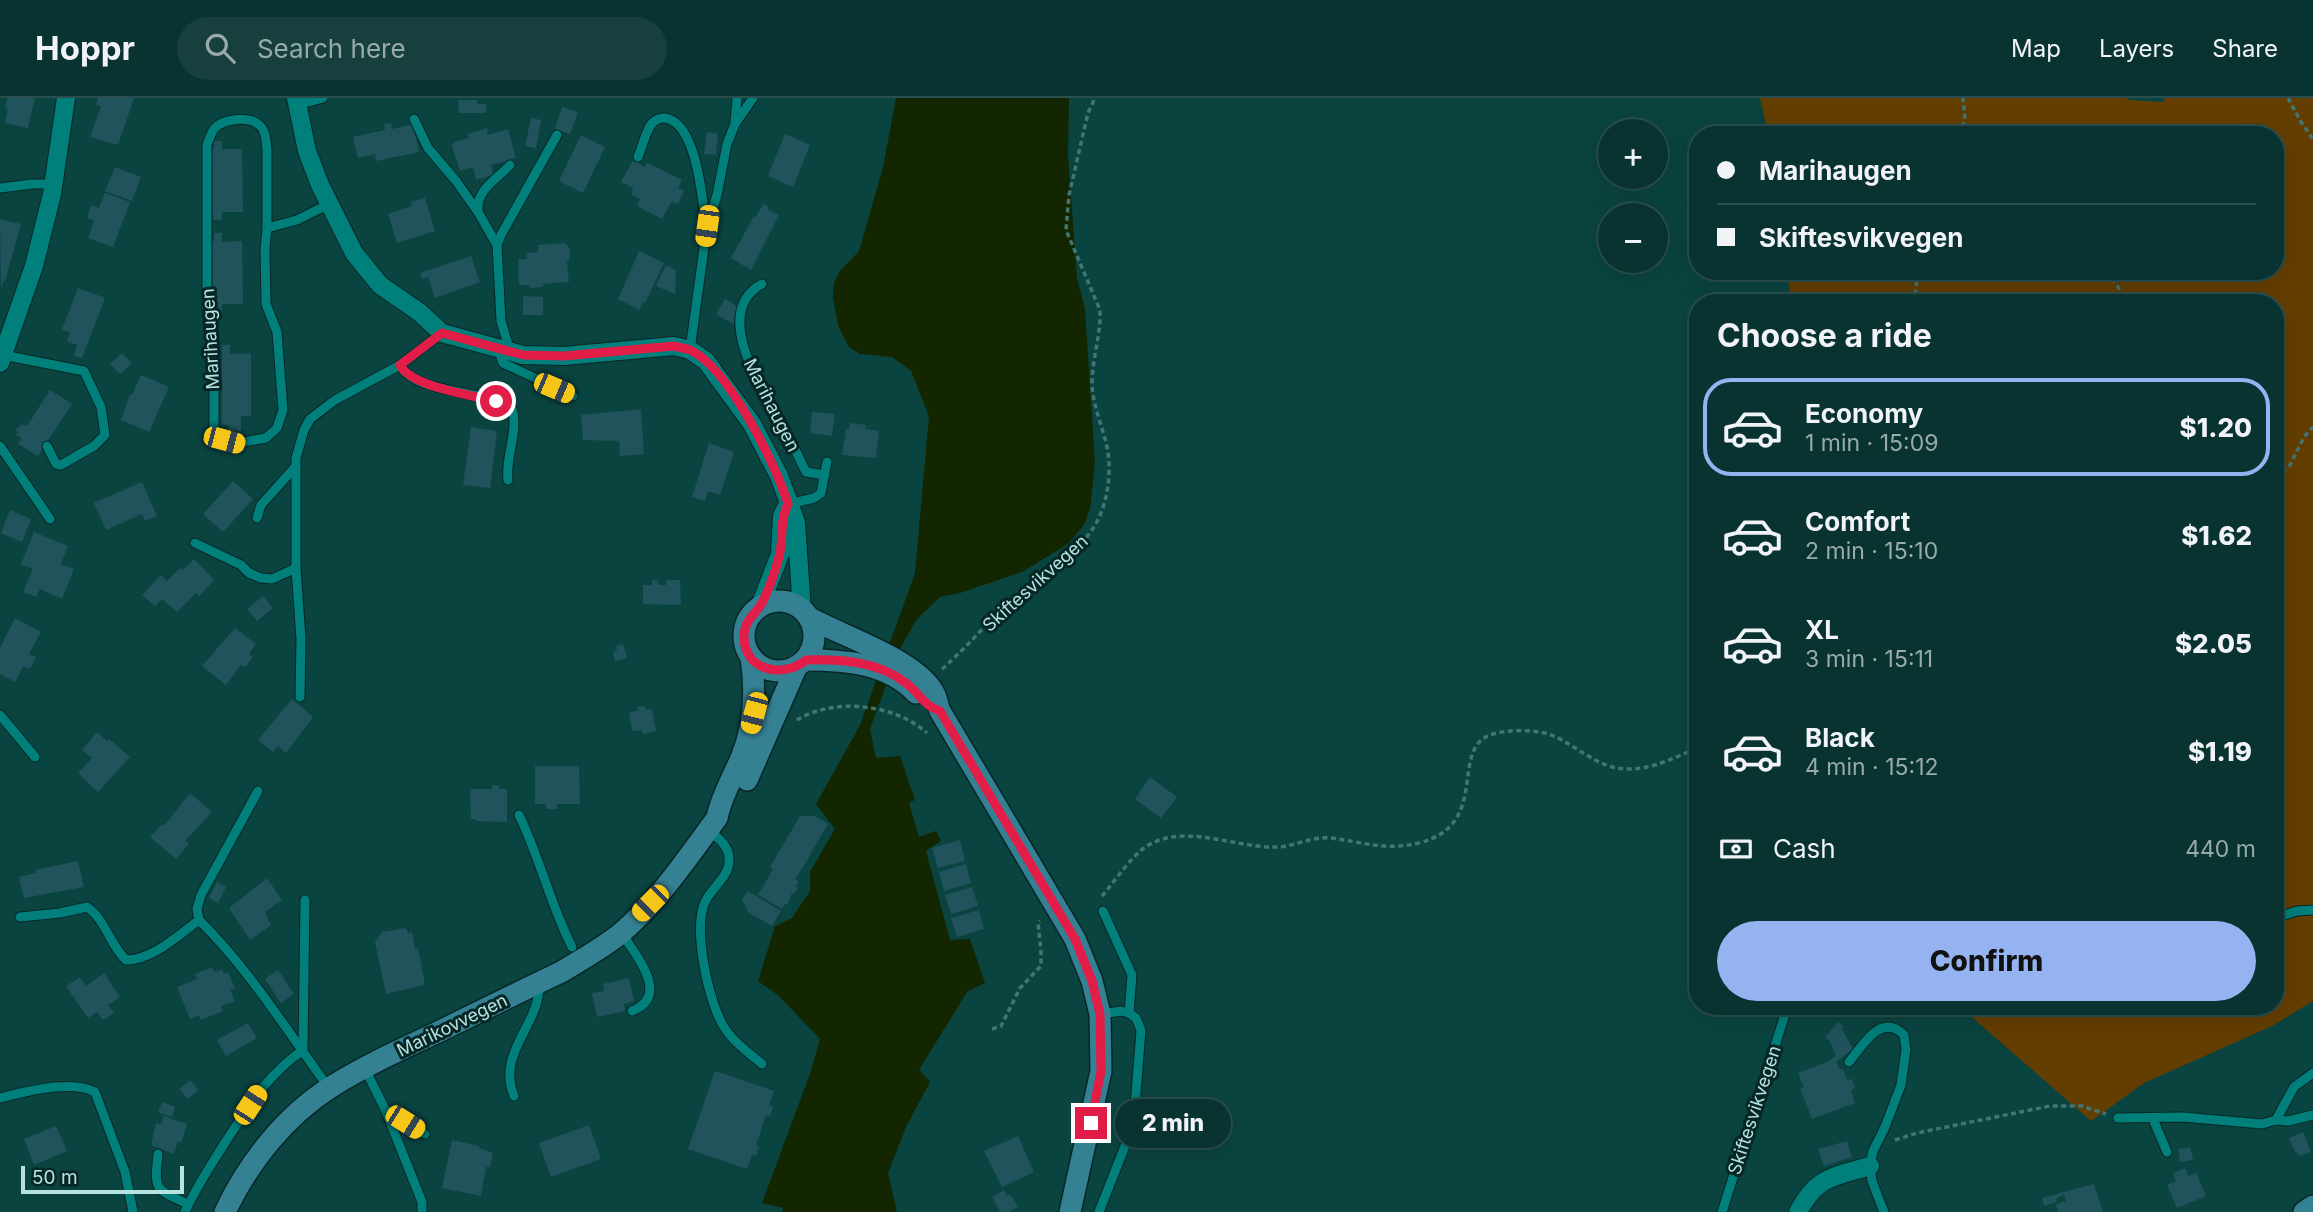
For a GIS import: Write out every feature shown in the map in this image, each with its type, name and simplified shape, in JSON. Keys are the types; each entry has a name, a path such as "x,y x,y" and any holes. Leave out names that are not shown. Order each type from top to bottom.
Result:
{"main road":[{"path":"923,682 906,683 886,672 857,662 809,662 774,671 764,669 754,662 747,651 745,626 760,606 772,601 784,601 830,629 892,657 923,682 929,708 940,711 1075,939 1092,981 1100,1014 1101,1071 1070,1212"},
{"path":"806,614 814,642 809,662"},
{"name":"Marikovvegen","path":"225,1212 252,1165 275,1136 301,1110 329,1088 592,954 621,932 664,889 712,824 743,754 754,713 751,656"},
{"name":"Marikovvegen","path":"712,824 730,813 809,662"},
{"path":"2304,1212 2313,1206"}],"street":[{"path":"2,359 34,266 54,184 66,98"},
{"path":"297,102 307,151 328,204 354,253 380,285 419,312 442,333 505,350 564,356 674,346 690,350"},
{"name":"Marihaugen","path":"690,350 706,361 752,424 779,476 796,522 806,614"},
{"path":"760,606 780,554 782,516 788,504"},
{"path":"1798,1212 1807,1195 1824,1180 1871,1158"}],"lane":[{"path":"297,102 323,98"},
{"path":"735,124 737,98"},
{"path":"690,350 707,226 717,195 727,144 735,124 753,98"},
{"path":"638,156 650,126 656,120 662,118 677,124 692,152 707,226"},
{"path":"414,119 428,148 478,212 497,246"},
{"name":"Marihaugen","path":"226,121 257,123 266,138 267,228 266,304 277,332 284,410 277,428 266,438 238,443 224,440 215,433 214,350 207,310 207,145 213,130 226,121"},
{"path":"557,135 497,246 505,350 503,363 573,396"},
{"path":"478,212 478,198 482,192 510,165"},
{"path":"0,188 54,184"},
{"path":"267,228 297,220 328,204"},
{"name":"Marihaugen","path":"762,284 754,288 743,307 740,322 743,348 766,398 806,472 825,475"},
{"path":"300,697 301,639 296,568 299,444 310,419 335,400 400,365 442,333"},
{"path":"2,359 84,371 101,407 104,435 93,446 61,465 56,464 47,446"},
{"path":"400,365 403,371 432,387 496,401 512,409 514,423 508,456 508,480"},
{"path":"0,446 50,519"},
{"path":"788,504 814,498 821,493 827,462"},
{"path":"257,518 261,505 297,464"},
{"path":"195,543 241,565 249,573 261,578 272,579 296,568"},
{"path":"0,715 35,757"},
{"path":"258,791 201,895 197,909 199,920 219,939 283,1021 329,1088"},
{"path":"519,815 535,847 550,898 572,947"},
{"path":"712,824 728,850 730,860 727,870 705,901 701,917 704,964 710,993 724,1028 743,1049 762,1064"},
{"path":"303,1050 305,900"},
{"path":"20,917 87,907 94,912 126,960 137,960 157,950 199,920"},
{"path":"2284,915 2313,910"},
{"path":"1103,911 1132,975 1129,1013"},
{"path":"621,932 646,972 650,986 648,999 643,1006 632,1010"},
{"name":"Marikovvegen","path":"514,1096 509,1078 511,1065 517,1043 540,998 539,982"},
{"path":"1099,1212 1127,1141 1135,1106 1141,1030 1136,1018 1129,1013 1121,1011 1100,1014"},
{"name":"Skiftesvikvegen","path":"1722,1212 1785,1015"},
{"path":"1849,1062 1877,1029 1883,1026 1893,1028 1904,1035 1906,1050 1901,1085 1871,1158 1872,1181 1884,1212"},
{"path":"158,1154 155,1178 158,1188 186,1208 263,1084 283,1064 303,1050"},
{"path":"365,1068 386,1109 422,1202 422,1212"},
{"path":"2276,1120 2294,1087 2313,1073"},
{"path":"0,1098 51,1088 73,1087 95,1092 124,1172 133,1212"},
{"path":"386,1109 425,1134"},
{"path":"2118,1118 2183,1117 2262,1124 2313,1115"},
{"path":"2153,1119 2167,1152"}],"path":[{"name":"Skiftesvikvegen","path":"923,682 1010,602 1086,540 1096,526 1107,500 1110,465 1096,415 1093,387 1100,310 1066,230 1069,195 1088,113 1095,98"},
{"path":"1963,98 1965,119 1963,126"},
{"path":"2288,98 2313,139"},
{"path":"2284,470 2289,467 2304,437 2313,427"},
{"path":"796,721 825,707 841,706 893,712 902,716"},
{"path":"1103,911 1100,898 1140,851 1166,837 1187,836 1275,848 1327,837 1386,848 1421,842 1450,828 1462,811 1471,758 1479,743 1490,735 1517,730 1553,735 1607,766 1627,769 1654,766 1689,752"},
{"path":"992,1029 1001,1026 1020,988 1041,966 1038,923 1045,918"},
{"path":"1871,1158 1901,1137 2050,1106 2082,1106 2118,1118"}],"shaded area":[{"path":"896,98 1069,98 1068,155 1077,278 1085,309 1095,463 1090,509 1084,525 1068,544 1022,572 940,597 917,619 898,652 870,729 876,758 900,756 915,800 909,803 919,837 936,831 941,841 926,851 950,940 970,939 985,983 967,992 919,1070 930,1082 906,1127 888,1173 897,1212 782,1212 783,1208 762,1203 810,1074 820,1039 778,995 758,981 775,926 792,918 810,891 810,872 835,829 816,804 860,725 915,573 929,416 911,371 892,357 860,354 848,346 838,325 833,298 834,283 839,272 859,251 883,167"},
{"path":"1760,98 2127,98 2163,102 2165,98 2313,98 2313,1001 2272,1026 2144,1083 2091,1121 1969,1015 2284,1015 2284,294 1790,294 1788,280 2284,280 2284,126 1766,126"}],"building":[{"path":"7,98 35,98 28,128 5,123"},
{"path":"98,98 134,98 118,145 90,137 101,106 96,105"},
{"path":"458,100 477,100 477,104 486,104 486,113 459,113"},
{"path":"562,107 578,112 570,134 555,129"},
{"path":"531,118 541,120 536,148 525,146"},
{"path":"391,123 392,129 413,124 419,152 376,161 375,154 358,158 353,137 385,130 384,124"},
{"path":"487,128 488,135 508,129 516,158 491,165 493,175 476,180 473,167 460,171 452,146 454,142 469,138 468,134"},
{"path":"707,132 718,134 716,155 704,154"},
{"path":"785,134 810,145 793,187 768,176"},
{"path":"581,135 605,147 583,193 559,181"},
{"path":"214,141 222,141 222,149 242,149 243,212 222,212 222,220 213,220"},
{"path":"633,160 645,167 647,163 682,180 678,188 684,191 678,204 672,201 662,219 637,206 640,199 631,194 633,188 621,182"},
{"path":"115,167 141,177 132,201 105,191"},
{"path":"105,193 130,202 113,247 88,238 94,221 87,218 91,205 99,208"},
{"path":"425,198 435,231 397,243 388,214 412,206 411,202"},
{"path":"763,204 779,215 751,270 731,258"},
{"path":"0,219 21,224 1,289"},
{"path":"214,233 222,233 222,242 242,241 243,304 222,304 222,313 214,313 213,305"},
{"path":"565,243 570,249 567,262 569,282 530,288 529,285 519,285 518,259 527,259 526,253 538,252 538,245"},
{"path":"639,251 664,263 639,310 618,299"},
{"path":"471,256 480,282 435,298 428,277 422,279 420,273"},
{"path":"666,265 676,270 675,294 656,286"},
{"path":"78,288 105,298 82,358 74,356 77,345 67,341 70,333 62,329"},
{"path":"523,296 543,297 543,315 523,315"},
{"path":"725,299 742,309 733,324 716,314"},
{"path":"222,345 230,345 230,354 251,354 251,416 241,416 241,431 229,430 229,425 222,425"},
{"path":"122,353 132,363 120,374 110,364"},
{"path":"141,375 169,387 149,432 121,420 130,394 132,395"},
{"path":"50,390 72,404 38,456 18,444 22,438 16,435 18,432 15,430 22,424 27,426"},
{"path":"641,409 644,454 620,456 619,441 583,440 581,415"},
{"path":"812,412 835,414 832,436 810,433"},
{"path":"850,423 866,425 865,429 879,431 876,458 842,455 846,429 849,429"},
{"path":"471,427 497,431 490,488 463,485"},
{"path":"709,443 734,452 720,495 708,491 705,501 692,497"},
{"path":"233,481 253,499 223,532 203,514"},
{"path":"142,482 157,516 145,521 142,514 106,530 94,503"},
{"path":"10,510 31,519 22,542 1,533"},
{"path":"34,532 68,546 61,564 74,569 62,599 40,589 36,597 23,592 33,569 21,564"},
{"path":"194,559 214,580 199,596 196,593 177,612 162,599 155,606 142,595 161,575 167,581"},
{"path":"652,580 658,581 658,585 666,585 666,580 680,580 681,605 643,604 643,585 652,585"},
{"path":"263,596 273,608 257,621 247,609"},
{"path":"15,618 41,632 29,654 36,657 30,669 23,666 15,682 0,674 0,648"},
{"path":"235,628 256,644 249,654 253,657 245,667 241,665 226,685 202,666"},
{"path":"623,644 627,658 615,661 613,652 617,651 616,646"},
{"path":"292,699 313,717 286,753 278,746 273,752 258,740"},
{"path":"645,706 646,710 652,709 656,731 643,734 642,730 632,731 629,712 638,711 637,707"},
{"path":"97,732 130,757 98,792 78,773 92,758 82,750"},
{"path":"535,766 579,766 580,804 557,804 557,809 546,809 546,804 535,804"},
{"path":"1150,777 1177,797 1161,818 1135,799"},
{"path":"492,785 507,789 507,822 471,819 470,789 492,789"},
{"path":"190,793 212,812 185,841 189,844 176,859 150,837 162,824 164,826"},
{"path":"800,816 815,816 828,824 795,879 799,882 795,887 798,888 782,909 758,895 773,869 770,867"},
{"path":"960,840 965,861 938,868 932,848"},
{"path":"78,861 84,887 24,898 19,877 36,873 35,870"},
{"path":"966,864 971,883 944,891 939,872"},
{"path":"267,878 282,900 265,912 271,925 250,940 229,908"},
{"path":"217,882 226,887 218,903 209,898"},
{"path":"972,887 978,906 951,914 945,895"},
{"path":"748,891 781,911 772,926 748,912 742,899"},
{"path":"979,910 984,929 957,937 951,918"},
{"path":"406,928 408,933 412,932 415,949 418,948 425,985 386,994 375,942 382,932"},
{"path":"212,967 215,972 222,969 224,974 228,972 235,988 230,990 235,1001 221,1006 223,1011 201,1020 199,1015 190,1019 177,987 197,979 195,974"},
{"path":"278,970 294,994 281,1003 265,979"},
{"path":"104,973 120,997 108,1005 114,1013 103,1020 97,1012 88,1018 66,986 80,977 86,986"},
{"path":"629,978 634,1001 624,1004 625,1011 597,1017 592,993 604,991 603,984"},
{"path":"1838,1022 1844,1027 1842,1029 1853,1049 1836,1062 1840,1070 1843,1069 1847,1080 1852,1079 1855,1088 1851,1090 1855,1103 1812,1119 1800,1088 1804,1087 1798,1073 1836,1056 1825,1037"},
{"path":"248,1023 257,1038 226,1056 217,1040"},
{"path":"715,1071 774,1091 769,1105 773,1107 770,1116 766,1115 756,1145 759,1146 756,1156 752,1155 747,1169 688,1149"},
{"path":"190,1080 198,1090 188,1099 179,1089"},
{"path":"162,1102 175,1107 172,1117 158,1112"},
{"path":"164,1116 187,1124 174,1154 151,1145 156,1123 161,1124"},
{"path":"589,1125 601,1159 551,1177 539,1143"},
{"path":"56,1126 67,1151 34,1165 24,1139"},
{"path":"2303,1132 2311,1152 2300,1156 2289,1138"},
{"path":"1018,1136 1034,1172 1002,1187 984,1151"},
{"path":"452,1140 479,1146 493,1153 490,1167 486,1167 481,1196 442,1188"},
{"path":"1847,1141 1852,1157 1824,1166 1818,1149"},
{"path":"2190,1147 2193,1160 2180,1162 2178,1149"},
{"path":"2185,1168 2188,1176 2196,1173 2206,1196 2177,1208 2167,1185 2176,1181 2173,1173"},
{"path":"2094,1184 2103,1212 2058,1212 2056,1204 2066,1201 2064,1194 2057,1198 2056,1202 2044,1206 2042,1198"},
{"path":"1004,1190 1018,1207 1009,1212 1000,1212 992,1197"}],"route":[{"path":"496,401 432,387 399,367 410,355 442,333 523,355 564,356 674,346 690,350 706,361 752,424 779,476 788,504 782,516 780,554 775,570 760,606 745,626 747,651 754,662 764,669 774,671 796,668 806,660 857,662 886,672 906,683 929,708 940,711 1075,939 1092,981 1100,1014 1101,1071 1091,1123"}]}
